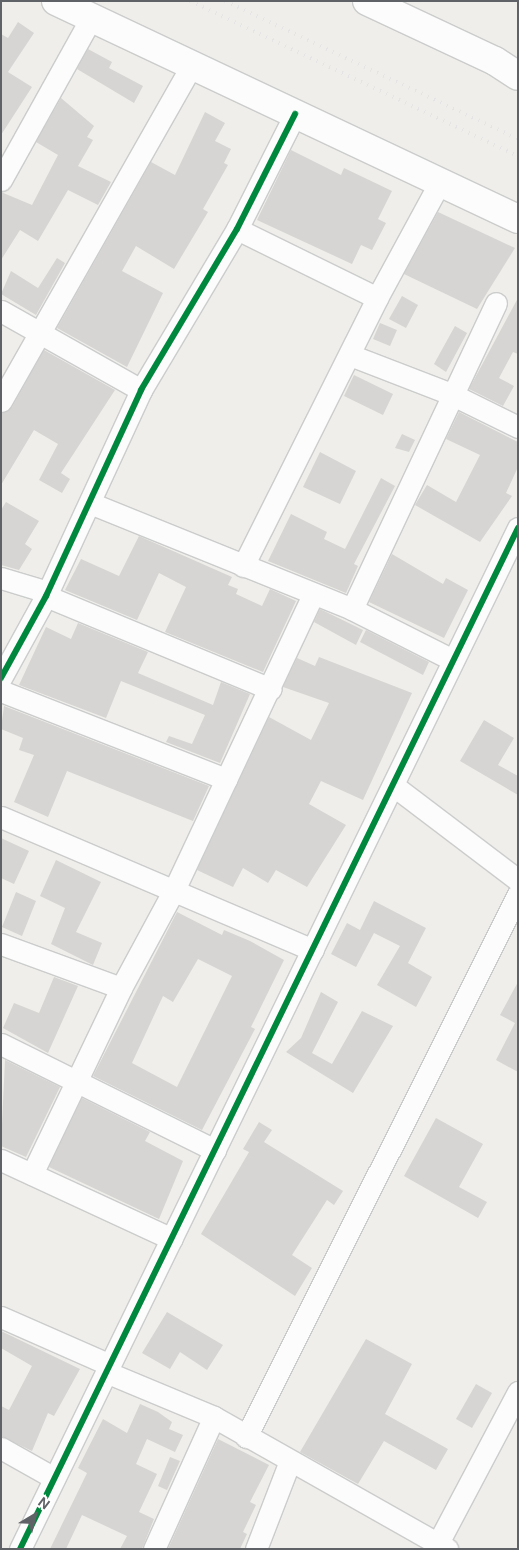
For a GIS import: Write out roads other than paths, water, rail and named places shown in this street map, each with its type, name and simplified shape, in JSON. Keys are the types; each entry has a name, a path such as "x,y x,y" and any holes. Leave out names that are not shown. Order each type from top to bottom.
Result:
{"street":[{"path":"56,1 518,218"},
{"path":"367,1 495,60 518,76"},
{"path":"1,180 91,18"},
{"path":"1,401 37,332 192,65"},
{"path":"1,678 46,596 141,390 237,228 295,114"},
{"path":"243,566 350,355 376,298 440,182"},
{"path":"237,228 376,298"},
{"path":"352,609 451,394 496,303"},
{"path":"1,311 141,390"},
{"path":"350,355 451,394 518,427"},
{"path":"90,503 352,609 451,659"},
{"path":"20,1549 108,1364 172,1239 394,786 451,659 518,528"},
{"path":"1,578 41,590 46,596 271,689"},
{"path":"32,1174 121,988 174,890 271,689 313,594"},
{"path":"1,691 226,779"},
{"path":"394,786 518,880"},
{"path":"1,817 313,950"},
{"path":"246,1437 518,894"},
{"path":"1,944 121,988"},
{"path":"1,1044 215,1150"},
{"path":"1,1160 172,1239"},
{"path":"1,1317 108,1364"},
{"path":"108,1364 106,1372 214,1417 246,1437 442,1546 518,1392"},
{"path":"154,1549 214,1417"},
{"path":"1,1448 54,1478"},
{"path":"256,1549 290,1461"}],"railway":[{"path":"190,1 518,156"},
{"path":"225,1 518,139"}]}
